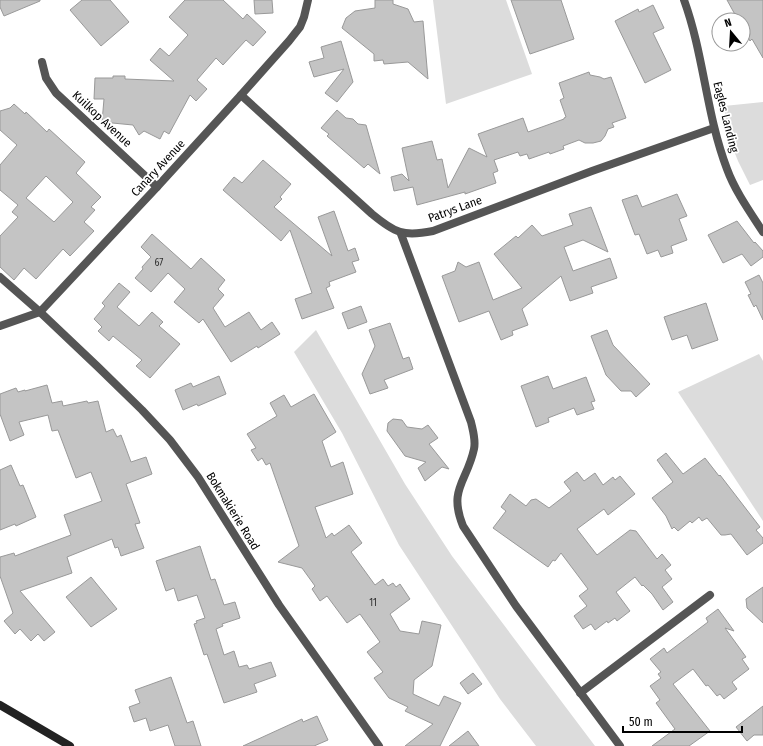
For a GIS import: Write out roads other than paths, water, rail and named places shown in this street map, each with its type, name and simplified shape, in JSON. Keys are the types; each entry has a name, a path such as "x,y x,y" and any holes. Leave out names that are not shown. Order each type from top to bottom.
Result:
{"street":[{"name":"Canary Avenue","path":"0,326 40,312 157,187 300,27 308,0"},
{"name":"Eagles Landing","path":"684,0 693,27 714,128 727,170 763,232"},
{"name":"Kuilkop Avenue","path":"42,62 46,78 56,93 157,187"},
{"path":"241,94 372,214 386,226 402,234 471,422 475,440 475,448 472,458 457,495 456,504 463,526 516,606 620,746"},
{"name":"Patrys Lane","path":"402,234 416,234 433,231 592,171 714,128"},
{"name":"Bokmakierie Road","path":"0,277 40,312 170,440 198,476 279,605 379,746"},
{"path":"580,693 710,595"},
{"path":"0,705 70,746"}]}
